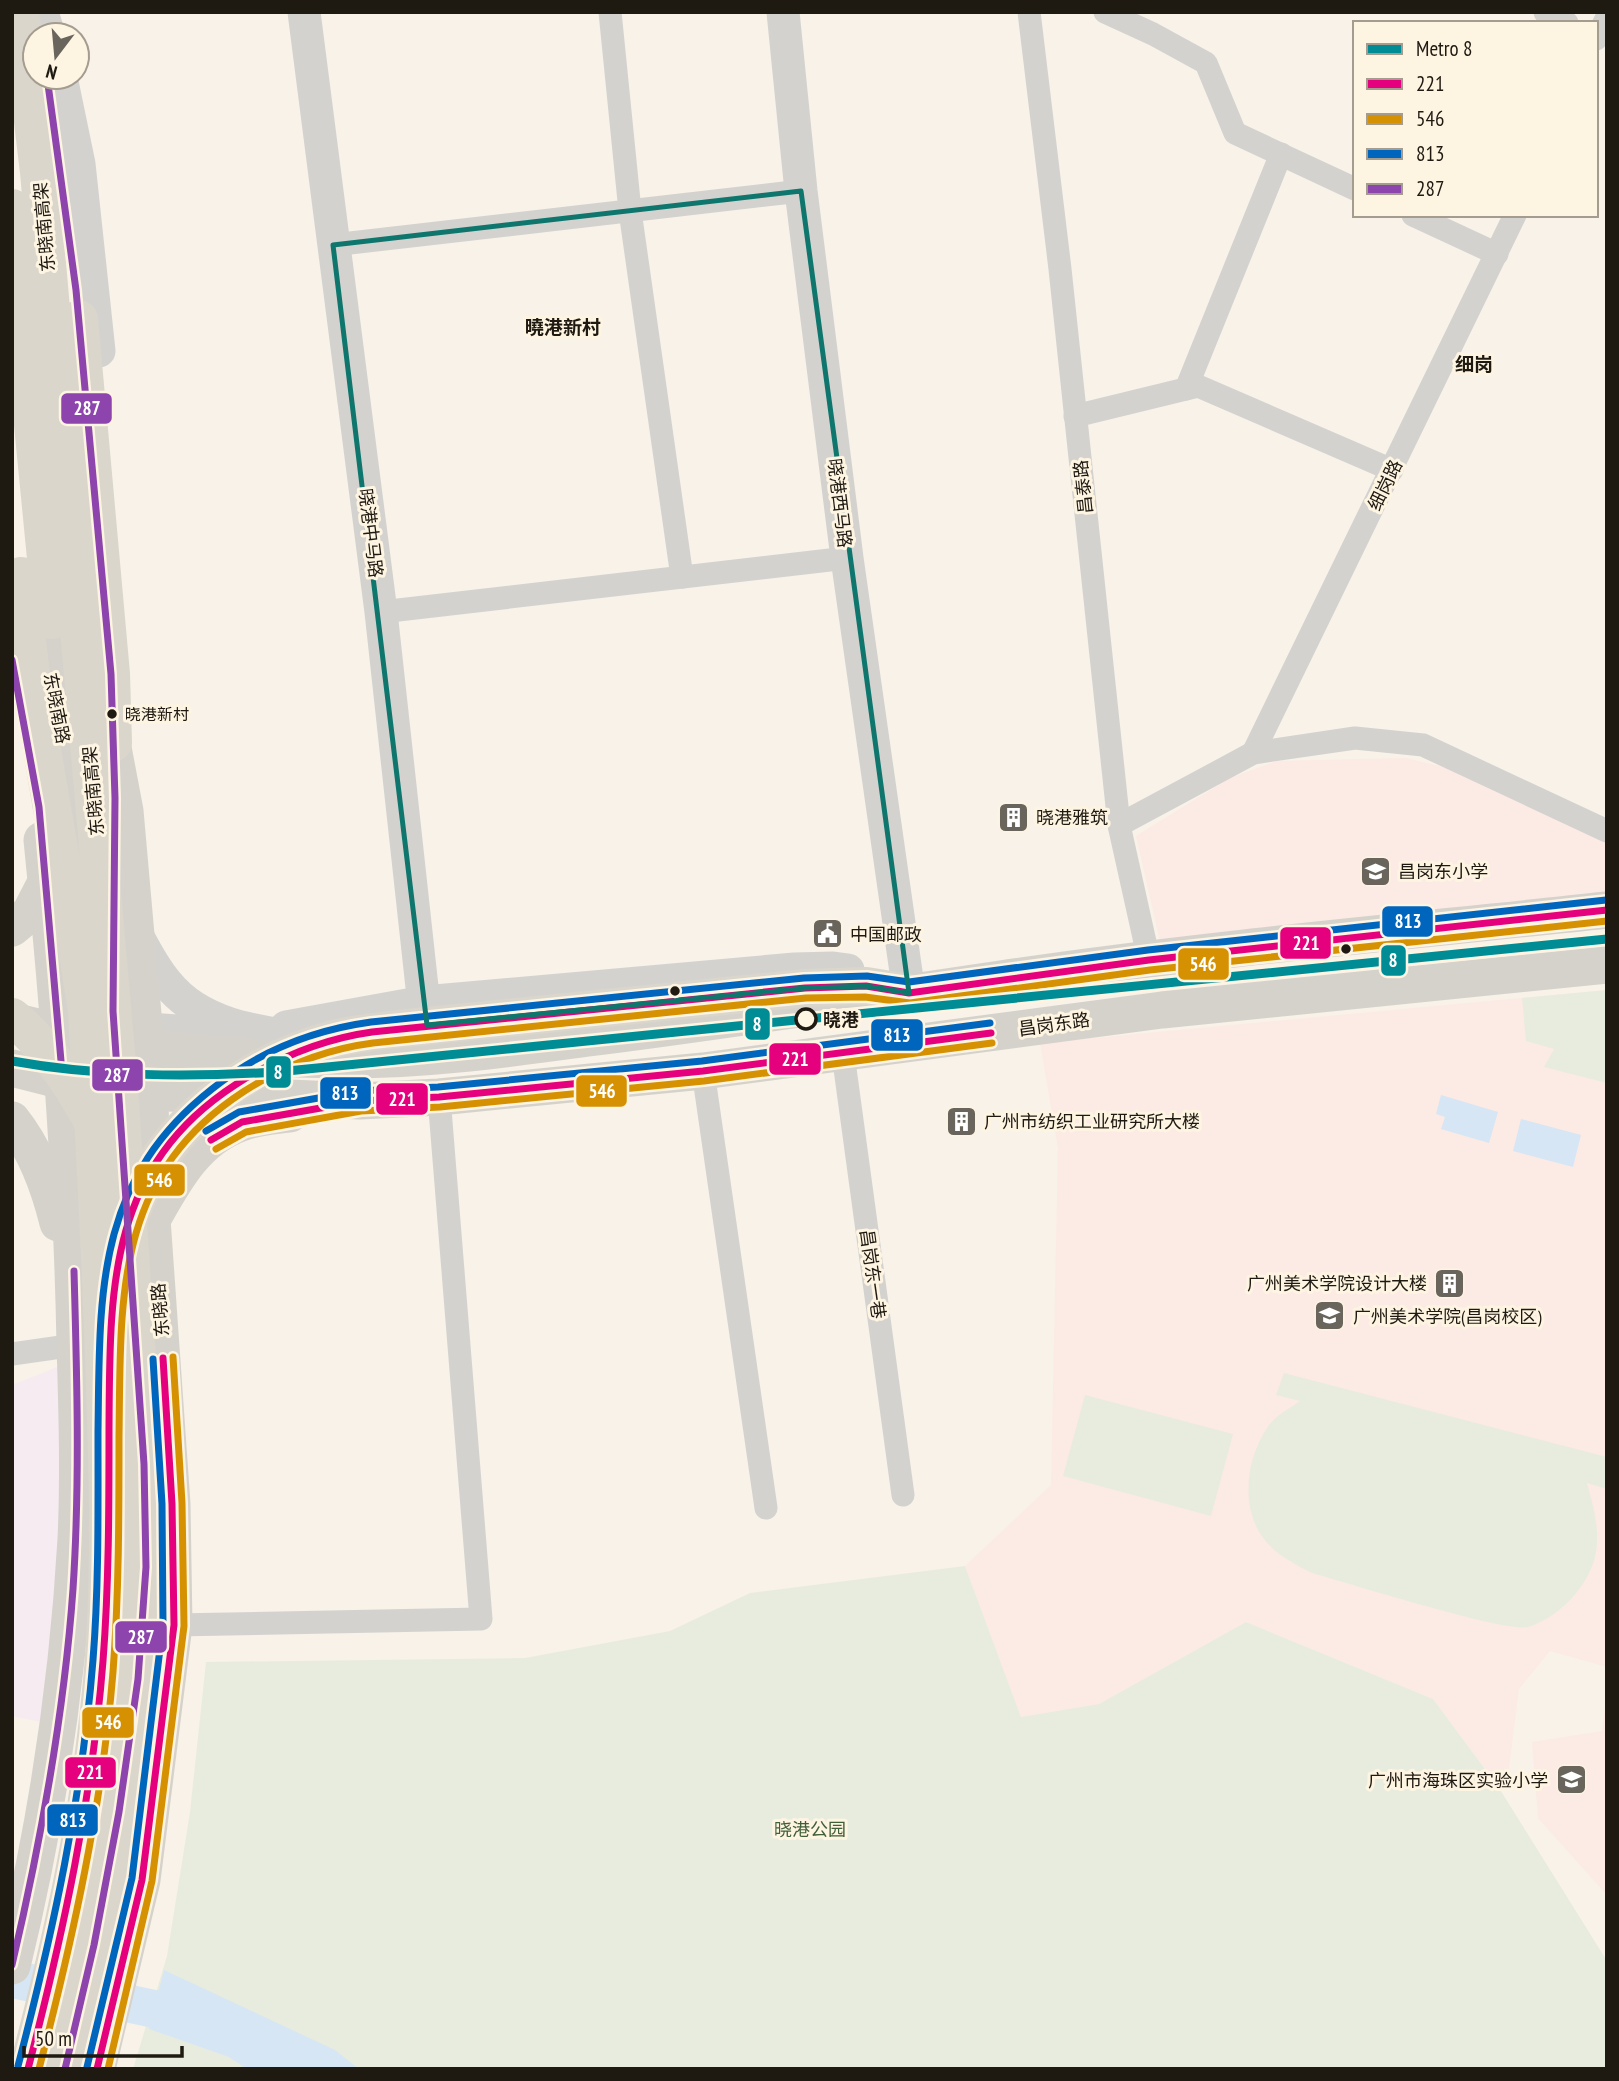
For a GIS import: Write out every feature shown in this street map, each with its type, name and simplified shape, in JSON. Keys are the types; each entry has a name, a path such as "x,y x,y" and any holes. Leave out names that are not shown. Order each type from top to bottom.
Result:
{"highway":[{"name":"东晓南高架","path":"20,12 39,172 95,1039 108,1471 101,1689 85,1815 60,1942 28,2069"},
{"path":"49,91 72,253 111,674 115,798 95,1039"},
{"name":"东晓南高架","path":"12,208 95,1039 131,1255 144,1464 144,1605 133,1720 111,1859 109,1949 85,2055"},
{"path":"12,480 29,665 95,1039"},
{"path":"108,1471 110,1325 120,1250 136,1198 148,1174 183,1129 232,1086 258,1069 308,1047 334,1039 397,1028 833,986 866,986 909,993"},
{"path":"12,1018 41,1045 61,1069 100,1134 123,1211 131,1255"},
{"path":"12,2050 75,1811 89,1737 106,1595"}],"main road":[{"path":"12,1966 26,1908 55,1743 71,1605 76,1537 78,1435 71,1189 95,1039 135,930 125,811 96,658 85,567 44,163 41,91"},
{"name":"东晓南路","path":"12,286 29,655 54,693 75,800 95,1039"},
{"path":"29,655 32,762 46,882 95,1039"},
{"path":"12,928 30,913 46,882"},
{"path":"12,1018 95,1039 236,1056 340,1060 430,1055 705,1023 1149,960 1607,910"},
{"name":"昌岗东路","path":"95,1039 156,1092 360,1101 439,1097 702,1071 1162,1010 1607,965"},
{"path":"12,1062 95,1039"},
{"path":"12,1068 95,1039"},
{"name":"东晓路","path":"95,1039 156,1092 152,1219 172,1504 173,1625 142,1880 109,1949"},
{"path":"152,1219 193,1154 218,1135 242,1122 360,1101"},
{"path":"12,1119 44,1174 75,1289"}],"street":[{"name":"晓港中马路","path":"303,12 381,612 430,1055"},
{"path":"610,12 631,211 682,577"},
{"name":"晓港西马路","path":"783,12 847,558 909,993"},
{"name":"昌泰路","path":"1029,12 1119,825 1149,960"},
{"path":"1105,12 1206,63 1235,133 1353,187"},
{"path":"1545,12 1563,21"},
{"path":"64,91 79,164 128,673 125,811"},
{"path":"1186,389 1281,154"},
{"path":"333,245 802,191"},
{"path":"1417,217 1497,254"},
{"name":"细岗路","path":"1253,753 1514,217"},
{"path":"1075,416 1198,386 1392,470"},
{"path":"381,612 847,558"},
{"path":"54,693 72,696 102,686"},
{"path":"1119,825 1253,753 1355,738 1423,745 1607,831"},
{"path":"135,930 150,960 168,985 193,1006 232,1025 430,1055"},
{"path":"95,1039 262,1031 424,1002 730,974 833,968 860,972 909,993"},
{"name":"昌岗东一巷","path":"843,1054 903,1495"},
{"path":"702,1071 766,1508"},
{"path":"173,1625 481,1619 439,1097"},
{"path":"75,1289 158,1286"},
{"path":"12,1354 75,1345"}],"highlighted area":[{"path":"801,191 909,993 866,986 805,988 427,1025 333,245"}],"shaded area":[{"name":"昌岗东小学","path":"1406,758 1455,770 1607,842 1607,901 1162,950 1136,836 1230,778 1277,761"},
{"name":"广州美术学院(昌岗校区)","path":"1607,990 1607,1667 1550,1651 1519,1689 1508,1776 1499,1788 1433,1699 1246,1622 1099,1704 1021,1717 965,1566 1051,1485 1058,1148 1040,1043"},
{"path":"60,1366 65,1533 46,1723 12,1716 12,1385"},
{"name":"广州市海珠区实验小学","path":"1607,1692 1607,1895 1538,1818 1532,1742 1602,1731"}],"green space":[{"path":"1607,990 1607,1083 1544,1067 1554,1049 1526,1041 1522,998"},
{"path":"1284,1373 1607,1457 1607,1489 1587,1483 1596,1519 1597,1541 1591,1568 1576,1594 1541,1622 1528,1627 1514,1627 1459,1615 1312,1573 1280,1554 1256,1527 1251,1513 1249,1484 1254,1454 1267,1428 1278,1416 1300,1401 1276,1395"},
{"path":"1085,1395 1233,1434 1211,1516 1063,1476"},
{"name":"晓港公园","path":"965,1566 1021,1717 1099,1704 1246,1622 1433,1699 1499,1788 1607,1961 1607,2069 133,2069 167,1956 190,1812 206,1662 525,1658 670,1631 750,1593"}],"water":[{"path":"1441,1095 1498,1112 1489,1143 1441,1129 1445,1117 1436,1114"},
{"path":"1521,1119 1581,1135 1573,1167 1513,1151"},
{"path":"164,1970 335,2050 359,2069 247,2069 229,2057 149,2029"}],"waterway":[{"path":"12,1979 202,2019 293,2069"}],"metro line":[{"name":"8","path":"12,1061 111,1073 210,1075 277,1072 1607,939"}],"transit line":[{"name":"287","path":"49,91 76,290 111,674 115,798 113,1011 144,1464 146,1567 138,1679 119,1812 94,1945 65,2069"},
{"name":"287","path":"12,660 39,807 61,1061"},
{"name":"813","path":"18,2066 43,1965 74,1814 88,1712 97,1574 100,1334 111,1244 125,1202 145,1163 173,1125 212,1089 248,1064 287,1045 328,1031 371,1022 804,978 867,976 909,982 1148,950 1606,900"},
{"name":"221","path":"28,2069 74,1867 98,1713 108,1574 111,1330 115,1283 124,1238 139,1195 161,1155 193,1118 235,1085 300,1051 335,1039 372,1032 805,988 866,986 909,993 1149,960 1607,910"},
{"name":"546","path":"39,2069 85,1872 108,1722 118,1584 121,1337 125,1290 133,1245 147,1202 169,1162 200,1126 243,1092 305,1060 373,1043 806,998 865,997 910,1003 1150,970 1607,921"},
{"name":"813","path":"206,1131 239,1112 358,1091 438,1087 702,1061 990,1023"},
{"name":"221","path":"211,1140 242,1122 360,1101 439,1097 703,1071 991,1033"},
{"name":"546","path":"216,1149 246,1132 361,1111 440,1107 704,1081 992,1043"},
{"name":"287","path":"12,1965 50,1778 69,1637 77,1470 74,1271"},
{"name":"546","path":"108,2069 152,1881 184,1626 182,1503 173,1357"},
{"name":"221","path":"97,2069 142,1880 174,1625 172,1504 163,1358"},
{"name":"813","path":"87,2067 132,1878 163,1624 162,1504 153,1359"}],"place":[{"name":"晓港新村","path":"112,714"},
{"name":"晓港雅筑","path":"1013,817"},
{"name":"昌岗东小学","path":"1375,871"},
{"name":"中国邮政","path":"827,934"},
{"name":"晓港","path":"806,1019"},
{"name":"广州市纺织工业研究所大楼","path":"961,1121"},
{"name":"广州美术学院设计大楼","path":"1450,1283"},
{"name":"广州美术学院(昌岗校区)","path":"1330,1316"},
{"name":"广州市海珠区实验小学","path":"1571,1780"}],"district":[{"name":"曉港新村","path":"563,327"},
{"name":"细岗","path":"1474,364"}]}
